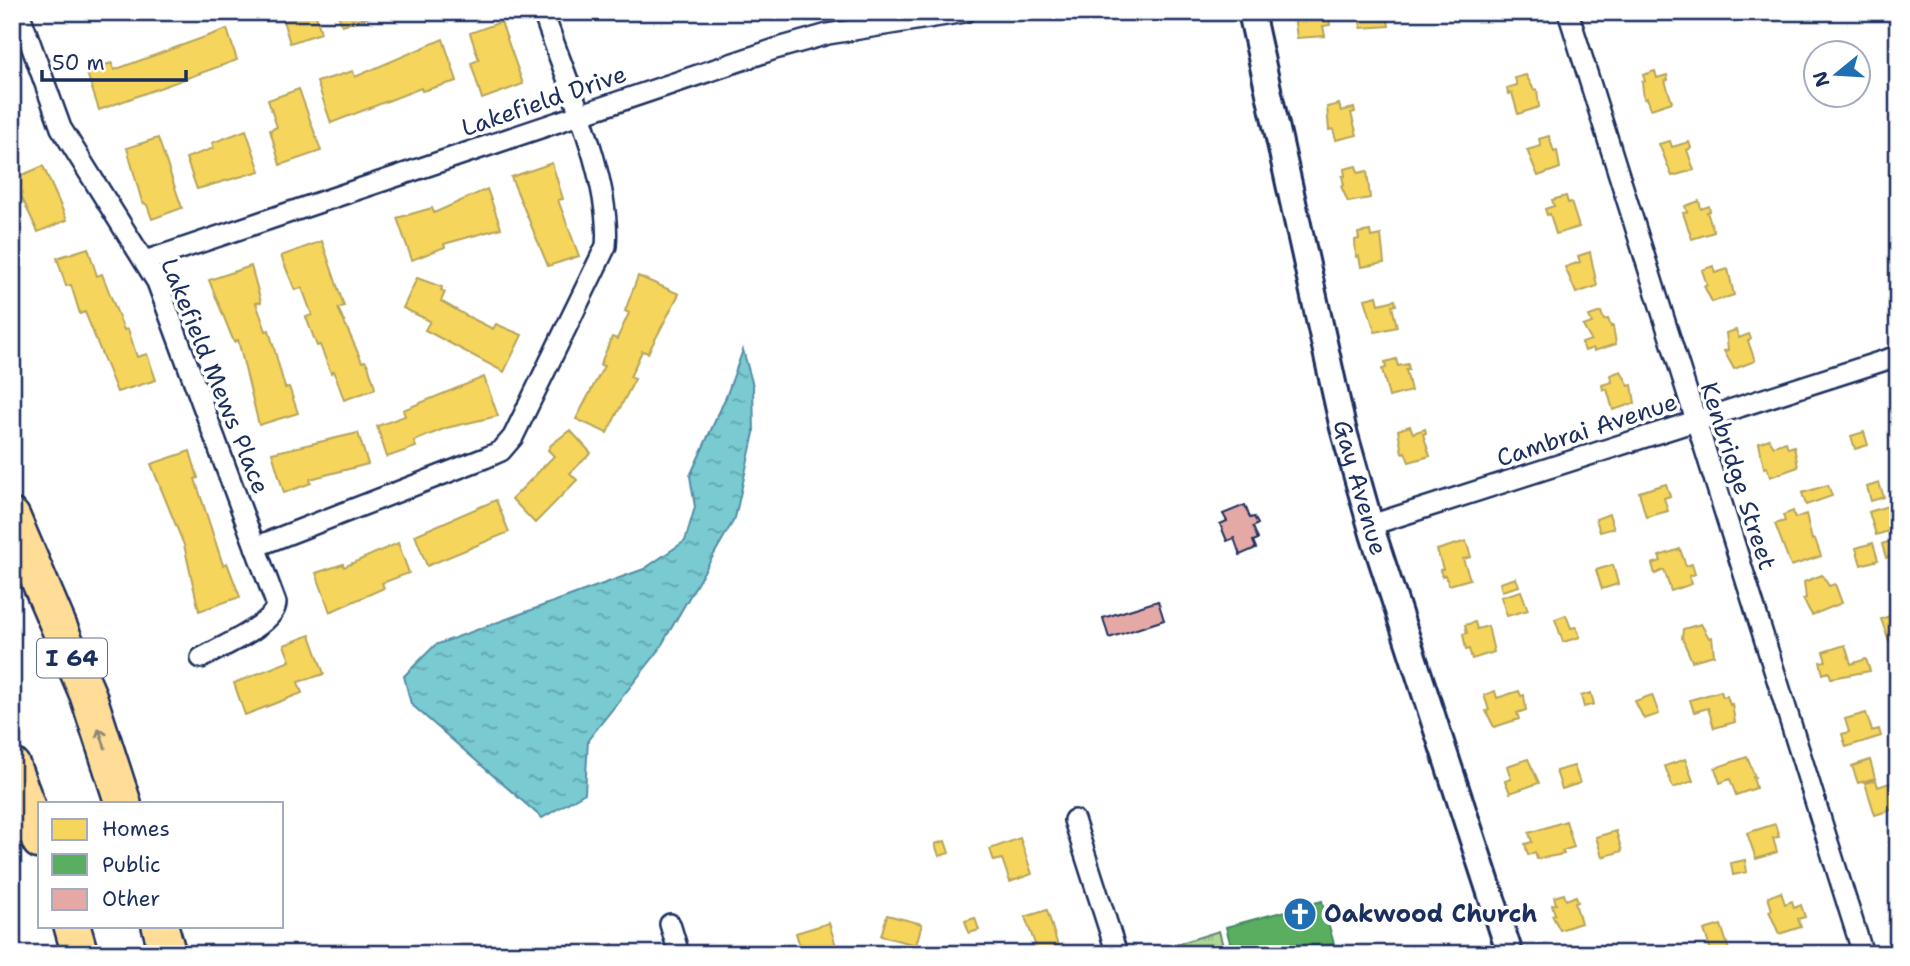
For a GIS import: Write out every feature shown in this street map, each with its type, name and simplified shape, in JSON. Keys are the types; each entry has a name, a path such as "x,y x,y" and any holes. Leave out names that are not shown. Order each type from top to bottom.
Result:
{"highway":[{"name":"I 64","path":"12,517 88,695 123,802"},
{"path":"12,766 38,836"},
{"path":"73,928 80,954"},
{"path":"161,928 168,954"}],"street":[{"name":"Lakefield Mews Place","path":"19,12 61,128 157,282 276,610 264,623 201,658"},
{"path":"255,547 485,458 500,451 513,437 607,246 609,220 600,181 542,12"},
{"name":"Lakefield Drive","path":"145,261 828,34 965,12"},
{"name":"Gay Avenue","path":"1251,12 1329,371 1371,525 1510,954"},
{"name":"Kenbridge Street","path":"1568,12 1863,954"},
{"name":"Cambrai Avenue","path":"1371,525 1898,356"},
{"path":"1074,820 1117,954"},
{"path":"670,925 679,954"}],"green space":[{"path":"1219,931 1225,954 1152,954 1152,952"}],"water":[{"path":"743,350 753,386 754,433 735,518 657,653 588,740 585,793 542,818 411,704 404,676 435,645 644,569 685,541 695,507 690,476 726,397"}],"building: Homes":[{"path":"273,12 315,12 321,33 290,43 281,14 274,16"},
{"path":"337,12 387,12 342,25"},
{"path":"1359,12 1393,12 1393,15 1387,16 1389,26 1361,28"},
{"path":"1328,13 1330,25 1323,26 1325,36 1297,38 1294,15"},
{"path":"501,22 523,84 482,99 471,63 479,60 470,33"},
{"path":"227,29 237,60 99,110 86,70 112,63 114,70"},
{"path":"443,39 457,81 422,91 421,88 331,123 317,82 353,71 355,77"},
{"path":"1655,71 1657,78 1667,75 1668,80 1665,81 1672,102 1651,109 1647,98 1644,99 1642,82 1645,81 1643,75"},
{"path":"1526,75 1534,90 1537,89 1539,107 1518,114 1512,93 1508,94 1507,88 1517,85 1515,78"},
{"path":"299,89 321,151 280,165 270,130 277,127 268,100"},
{"path":"1339,104 1341,111 1354,108 1355,112 1351,113 1357,135 1336,140 1333,129 1329,130 1327,107"},
{"path":"246,130 260,171 197,189 186,158 214,148 212,143"},
{"path":"1549,136 1554,152 1557,151 1560,168 1538,176 1527,150 1541,146 1539,139"},
{"path":"158,138 182,208 152,219 147,205 142,202 127,148"},
{"path":"1670,141 1672,147 1689,142 1691,148 1687,150 1694,170 1672,176 1659,144"},
{"path":"552,163 563,199 558,200 579,256 548,266 511,177"},
{"path":"43,166 67,220 38,232 13,179"},
{"path":"1356,166 1358,173 1367,171 1370,198 1348,202 1341,186 1344,185 1342,176 1345,176 1344,169"},
{"path":"487,189 501,228 444,244 445,247 412,260 397,218 432,208 434,213"},
{"path":"1566,196 1568,203 1571,202 1579,227 1556,234 1550,214 1547,215 1545,209 1554,206 1552,200"},
{"path":"1699,201 1701,209 1709,206 1710,211 1707,212 1714,232 1692,239 1683,213 1687,212 1685,206"},
{"path":"1370,231 1371,237 1381,235 1384,263 1361,267 1359,256 1356,257 1355,240 1359,239 1358,233"},
{"path":"322,241 344,306 338,308 362,362 365,361 368,365 375,389 344,400 334,371 331,373 306,317 312,315 302,288 295,290 281,256"},
{"path":"88,248 97,276 102,274 124,330 128,329 137,357 147,354 156,380 117,392 85,312 80,314 71,285 66,286 57,258"},
{"path":"1590,252 1597,286 1576,293 1565,267 1580,262 1578,256"},
{"path":"251,266 261,302 256,303 266,331 269,330 285,388 289,387 298,413 259,425 238,340 234,342 209,280"},
{"path":"1713,266 1715,273 1728,269 1734,295 1712,302 1704,286 1707,285 1702,270"},
{"path":"638,276 679,294 648,353 642,351 630,377 635,379 607,433 576,419 604,366 600,365 612,337 617,339 629,313 625,311"},
{"path":"417,278 442,287 441,290 445,292 441,301 467,316 493,329 496,324 522,335 504,372 425,330 430,321 403,308"},
{"path":"1377,296 1379,304 1395,300 1396,305 1392,306 1397,327 1375,332 1365,299"},
{"path":"1601,312 1604,320 1608,319 1611,327 1613,326 1616,344 1585,351 1582,343 1591,340 1583,326 1592,323 1589,316"},
{"path":"1736,330 1739,338 1749,334 1751,339 1748,341 1755,361 1734,369 1724,351 1728,350 1726,333"},
{"path":"1396,359 1398,366 1408,364 1409,370 1406,370 1411,391 1389,397 1382,369 1386,368 1385,362"},
{"path":"1621,371 1629,386 1632,385 1635,403 1613,410 1607,389 1603,390 1602,385 1612,382 1610,375"},
{"path":"484,377 498,416 446,428 414,441 416,447 387,457 377,426 405,416 403,410"},
{"path":"1410,426 1413,433 1425,429 1426,433 1423,434 1430,456 1409,462 1405,452 1402,453 1398,430"},
{"path":"570,430 591,453 570,473 577,480 535,523 512,499 554,456 548,450 551,445"},
{"path":"1864,432 1868,445 1855,449 1851,436"},
{"path":"358,433 368,464 310,479 311,483 284,493 272,453"},
{"path":"1769,439 1774,446 1786,442 1788,448 1794,446 1798,467 1770,477 1767,467 1764,468 1759,443"},
{"path":"190,451 198,478 195,479 223,565 227,563 240,597 199,611 184,545 151,464"},
{"path":"1879,483 1884,497 1871,501 1867,487"},
{"path":"1666,484 1670,496 1664,498 1668,511 1646,517 1639,492"},
{"path":"1828,485 1832,496 1806,505 1802,493"},
{"path":"496,500 509,532 427,566 415,535"},
{"path":"1891,505 1898,528 1876,535 1869,512"},
{"path":"1793,511 1795,518 1806,514 1812,540 1815,539 1821,556 1791,566 1775,524 1785,521 1783,515"},
{"path":"1609,514 1614,528 1600,532 1596,519"},
{"path":"1894,540 1898,554 1886,558 1882,544"},
{"path":"1466,541 1471,557 1463,559 1470,579 1449,585 1445,575 1442,576 1440,570 1443,569 1437,550"},
{"path":"398,543 409,573 382,583 384,588 330,612 316,573 343,564 344,567"},
{"path":"1873,543 1878,560 1861,565 1856,548"},
{"path":"1680,549 1686,566 1692,564 1695,574 1689,576 1692,584 1671,591 1664,570 1655,574 1652,564 1661,561 1659,556"},
{"path":"1613,565 1618,584 1602,589 1596,570"},
{"path":"1822,575 1829,586 1835,584 1842,603 1812,615 1803,599 1806,598 1804,582"},
{"path":"1516,578 1519,586 1502,591 1500,583"},
{"path":"1521,591 1528,610 1507,616 1501,597"},
{"path":"1898,613 1898,638 1889,641 1881,619"},
{"path":"1566,615 1571,628 1576,627 1580,637 1563,642 1555,619"},
{"path":"1475,622 1477,629 1488,626 1494,652 1472,659 1469,649 1466,650 1463,634 1467,633 1465,625"},
{"path":"1701,624 1709,638 1712,637 1714,655 1692,661 1682,638 1683,629"},
{"path":"310,635 324,674 298,682 302,693 245,715 234,683 290,661 284,645"},
{"path":"1845,645 1851,664 1866,659 1870,671 1831,678 1829,672 1823,674 1820,662 1826,661 1823,652"},
{"path":"1495,691 1497,698 1519,691 1521,696 1524,695 1526,710 1517,713 1519,719 1494,727 1486,711 1489,710 1484,695"},
{"path":"1721,691 1723,697 1727,696 1730,705 1732,704 1735,722 1714,728 1708,708 1694,712 1690,700"},
{"path":"1591,693 1594,704 1584,707 1581,696"},
{"path":"1652,695 1659,714 1644,719 1635,701"},
{"path":"1866,713 1872,731 1879,729 1881,736 1846,747 1842,734 1849,732 1845,719"},
{"path":"1747,757 1755,777 1756,788 1736,795 1730,779 1720,783 1715,768"},
{"path":"1528,759 1539,783 1510,793 1505,781 1511,779 1507,766"},
{"path":"1685,759 1693,781 1673,788 1665,766"},
{"path":"1870,760 1875,778 1858,783 1852,766"},
{"path":"1574,766 1580,783 1562,789 1556,771"},
{"path":"1876,780 1878,787 1892,782 1893,787 1890,788 1897,808 1875,815 1865,783"},
{"path":"1566,821 1574,847 1562,851 1564,854 1537,859 1535,852 1528,855 1525,844 1532,842 1529,833"},
{"path":"1775,824 1779,837 1773,838 1777,852 1756,859 1747,833"},
{"path":"1616,831 1622,851 1602,857 1596,837"},
{"path":"1020,838 1032,874 1010,882 1002,859 994,861 990,849"},
{"path":"945,841 949,853 939,856 935,844"},
{"path":"1745,860 1747,872 1733,875 1731,863"},
{"path":"1781,892 1785,904 1792,901 1794,908 1801,905 1805,917 1798,919 1801,927 1779,934 1769,911 1772,910 1768,897"},
{"path":"1564,894 1566,900 1576,896 1578,902 1575,903 1581,923 1560,930 1552,915 1555,914 1552,905 1556,904 1554,897"},
{"path":"1047,910 1058,946 1038,952 1025,917"},
{"path":"887,915 922,924 916,945 881,936"},
{"path":"975,918 979,930 969,933 965,921"},
{"path":"829,923 837,949 822,954 802,954 796,933"},
{"path":"1721,925 1730,953 1712,954 1704,930"},
{"path":"613,944 617,954 587,954 587,953"},
{"path":"766,947 767,954 730,954 729,949"}],"building: Public":[{"name":"Oakwood Church","path":"1322,901 1334,944 1329,945 1332,954 1317,954 1316,950 1302,954 1233,954 1226,927"}],"building: Other":[{"path":"1245,505 1250,518 1254,517 1258,524 1253,527 1258,539 1253,541 1256,548 1240,555 1234,538 1227,541 1220,524 1227,521 1223,514"},
{"path":"1158,601 1164,620 1109,638 1103,618"}],"place":[{"name":"Oakwood Church","path":"1300,914"}]}
